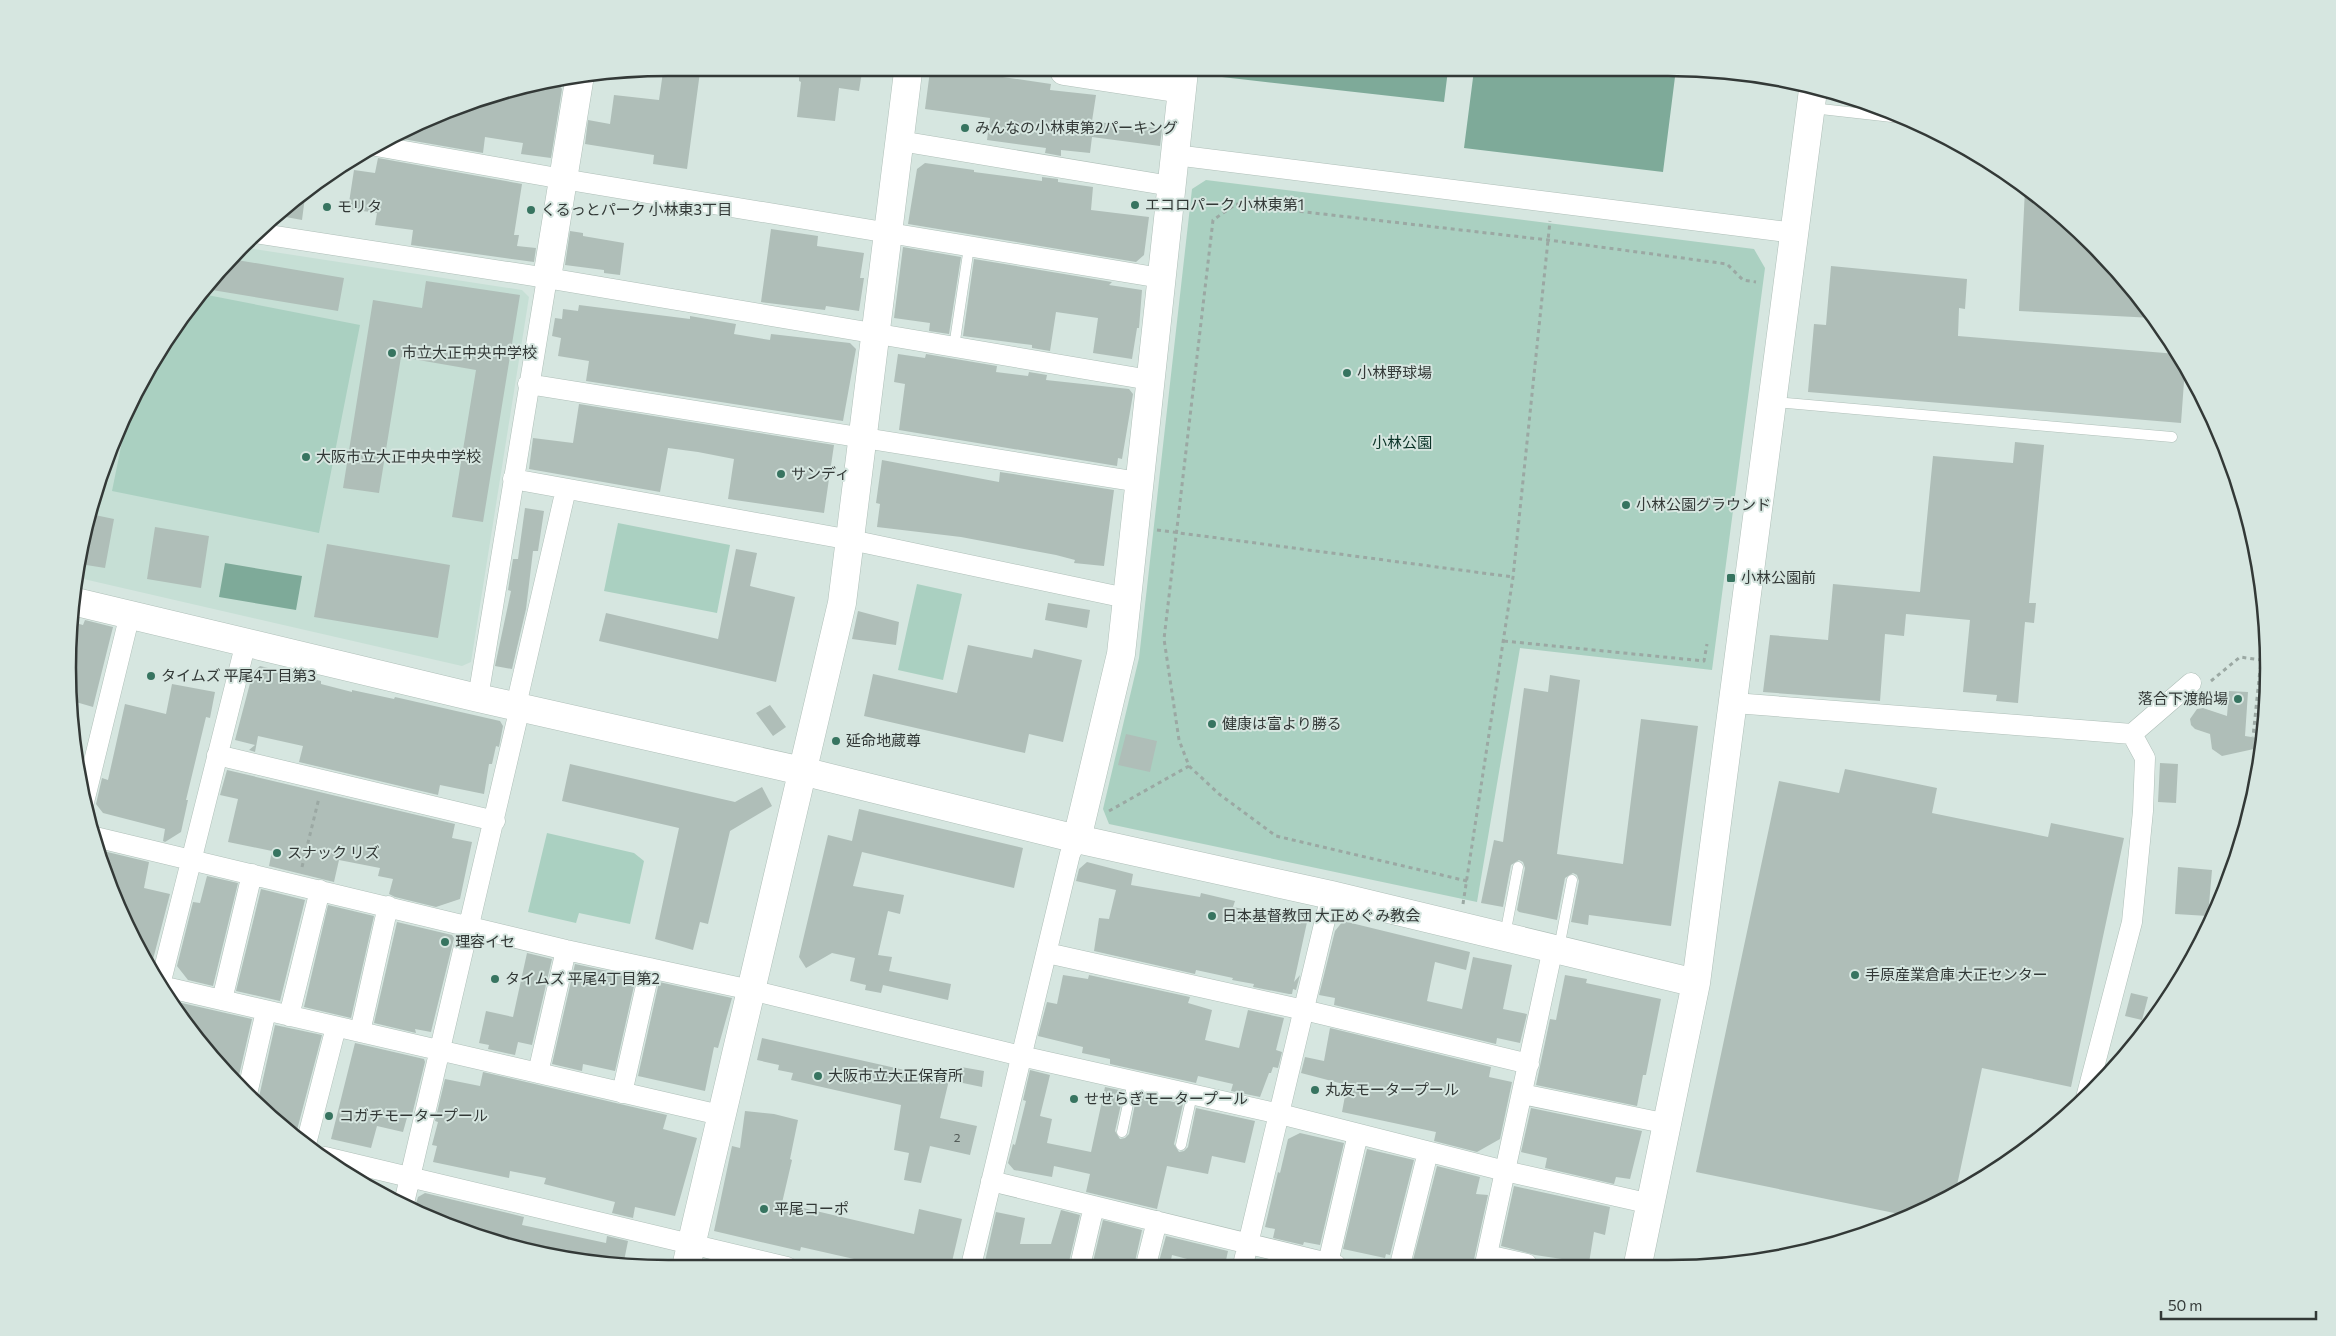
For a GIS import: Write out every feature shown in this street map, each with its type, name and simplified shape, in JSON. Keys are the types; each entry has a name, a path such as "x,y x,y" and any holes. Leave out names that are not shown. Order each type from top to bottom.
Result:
{"street":[{"path":"689,1256 720,1115 842,603 908,76"},
{"path":"971,1260 1070,854 1077,839 1121,654 1183,80 1130,76"},
{"path":"478,698 579,83"},
{"path":"1639,1260 1696,983 1812,99"},
{"path":"900,141 1171,186"},
{"path":"387,148 888,234 1161,278"},
{"path":"1174,155 1795,233"},
{"path":"266,235 547,278 1150,380"},
{"path":"528,384 1139,482"},
{"path":"513,479 851,540 1126,598"},
{"path":"405,1198 470,927 520,706 518,697 566,489"},
{"path":"80,603 478,698 802,771 1077,839 1331,895 1696,983"},
{"path":"88,784 130,614"},
{"path":"163,975 246,642"},
{"path":"1734,703 2132,734 2191,683"},
{"path":"2090,1082 2132,922 2143,811 2145,758 2132,734"},
{"path":"218,755 494,821"},
{"path":"102,839 566,950 751,990 1021,1056 1280,1114 1505,1171 1651,1204"},
{"path":"222,1000 252,874"},
{"path":"289,1016 320,890"},
{"path":"1243,1260 1280,1114 1331,895"},
{"path":"360,1032 388,906"},
{"path":"1486,1260 1556,949"},
{"path":"538,1074 566,950"},
{"path":"1047,953 1304,1010 1529,1064"},
{"path":"622,1093 650,968"},
{"path":"170,987 720,1115"},
{"path":"249,1085 266,1010"},
{"path":"308,1137 336,1027"},
{"path":"1522,1094 1668,1124"},
{"path":"1333,1260 1358,1134"},
{"path":"1401,1260 1428,1152"},
{"path":"342,1162 410,1178 689,1256 725,1260"},
{"path":"991,1181 1317,1260"},
{"path":"1081,1260 1094,1206"},
{"path":"1147,1260 1157,1220"}],"lane":[{"path":"1812,99 1864,110"},
{"path":"954,347 969,247"},
{"path":"1773,401 2172,437"},
{"path":"1505,937 1518,867"},
{"path":"1556,949 1572,880"},
{"path":"1122,1132 1133,1081"},
{"path":"1181,1145 1192,1095"}],"path":[{"path":"1458,925 1468,881 1513,577 1548,240 1554,203"},
{"path":"1468,881 1276,836 1219,794 1189,766 1179,740 1164,639 1178,533 1212,220 1236,204 1548,240 1727,264 1743,280 1756,282"},
{"path":"1134,528 1513,577"},
{"path":"1504,641 1704,661 1706,644"},
{"path":"2191,683 2198,687 2206,685 2240,657 2260,660"},
{"path":"2253,737 2260,671"},
{"path":"1105,813 1189,766"},
{"path":"298,885 322,789"}],"shaded area":[{"path":"1222,76 1447,76 1444,102"},
{"path":"1473,76 1675,76 1663,172 1464,148"},
{"name":"大阪市立大正中央中学校","path":"251,249 522,290 529,297 471,662 462,666 83,579 96,515 121,442 137,406 176,339 223,278"},
{"path":"225,563 302,576 296,610 219,597"}],"green space":[{"name":"小林公園","path":"1206,180 1754,249 1765,268 1712,670 1520,648 1477,902 1109,824 1103,809 1139,658 1192,189"},
{"path":"209,295 360,325 319,533 112,491 123,438 137,406 176,339"},
{"path":"618,523 730,545 717,613 604,591"},
{"path":"917,584 962,594 943,680 898,670"},
{"path":"547,833 634,853 644,861 630,924 579,913 576,923 528,912"}],"building":[{"path":"662,76 699,76 687,169 653,164 654,155 585,144 588,120 610,124 614,95 659,100"},
{"path":"799,76 861,76 859,91 839,88 835,121 797,117 801,82 799,81"},
{"path":"929,76 996,76 1051,84 1050,90 1096,95 1092,121 1147,129 1147,127 1162,129 1160,146 1092,137 1090,153 1061,150 1061,156 1045,153 1046,148 987,140 990,118 925,109"},
{"path":"560,87 562,89 551,158 521,154 523,143 485,137 483,153 402,139 442,121 478,108 515,96"},
{"path":"378,158 522,184 514,235 519,235 517,246 536,248 534,262 411,245 413,230 375,225 377,213 348,209 354,170 375,173"},
{"path":"925,163 1042,181 1042,177 1058,179 1058,182 1093,187 1091,210 1149,217 1144,255 1136,262 908,224 917,169"},
{"path":"2025,197 2058,223 2086,250 2113,278 2144,317 2019,311"},
{"path":"304,202 302,220 286,217"},
{"path":"771,229 818,236 817,246 864,253 860,278 864,278 859,311 826,306 825,310 761,302"},
{"path":"570,231 583,233 583,236 624,243 620,275 604,273 604,270 565,265"},
{"path":"903,247 961,257 949,334 929,331 930,323 894,318"},
{"path":"974,259 1112,282 1109,285 1142,290 1139,328 1137,328 1132,359 1093,353 1098,318 1056,312 1050,351 1032,348 1032,345 963,336"},
{"path":"240,260 344,278 338,311 213,290"},
{"path":"1831,266 1967,279 1965,309 1959,308 1958,336 2169,353 2184,379 2181,423 1808,392 1814,324 1826,325"},
{"path":"426,281 520,295 483,522 452,517 476,370 401,357 379,493 343,488 373,300 422,308"},
{"path":"579,305 690,319 690,316 736,324 734,334 770,340 771,334 850,343 856,349 843,421 586,381 589,361 558,356 561,338 552,336 555,318 562,319 563,309 578,311"},
{"path":"898,354 925,358 926,354 997,366 996,372 1028,376 1029,372 1047,375 1046,380 1129,389 1133,394 1122,459 1118,458 1117,466 899,430 905,384 894,382"},
{"path":"579,404 834,445 824,513 728,499 734,459 698,452 668,448 660,492 529,469 533,438 573,443"},
{"path":"2015,442 2044,445 2029,603 2036,603 2034,623 2025,622 2018,703 1996,701 1997,695 1963,692 1970,620 1906,614 1904,636 1885,634 1880,701 1763,692 1770,635 1828,640 1833,584 1920,592 1933,456 2013,463"},
{"path":"882,460 999,482 1000,472 1114,490 1104,566 1074,563 1075,560 1056,555 961,537 877,527 880,504 876,503"},
{"path":"525,508 544,511 538,551 533,551 526,609 512,669 495,666 511,591 508,590 513,559 518,559"},
{"path":"96,515 114,519 105,568 86,565"},
{"path":"155,527 209,536 201,588 147,579"},
{"path":"327,544 450,565 438,638 314,617"},
{"path":"736,549 757,553 750,586 795,597 776,682 599,641 606,613 718,639"},
{"path":"1048,603 1090,610 1087,628 1045,620"},
{"path":"858,611 899,622 896,645 852,639"},
{"path":"85,620 113,627 93,707 78,703 76,668 78,624 83,625"},
{"path":"968,645 1032,658 1034,649 1082,660 1063,742 1029,734 1025,753 864,716 873,674 957,693"},
{"path":"260,666 321,681 321,684 352,692 352,690 394,699 395,697 500,721 503,726 499,747 496,746 492,764 489,764 484,794 440,785 438,795 299,762 303,746 258,736 255,752 249,750 255,745 235,740 253,672"},
{"path":"1550,675 1580,680 1557,854 1623,864 1641,719 1698,726 1671,926 1589,915 1588,925 1571,922 1579,881 1577,875 1573,873 1565,878 1557,920 1519,912 1517,910 1525,868 1523,862 1519,860 1511,865 1503,907 1481,903 1494,840 1503,842 1524,688 1548,692"},
{"path":"172,684 215,692 210,718 206,717 186,800 188,800 181,832 165,842 163,841 165,829 103,813 96,804 102,778 108,780 125,704 166,714"},
{"path":"2229,691 2248,692 2245,736 2256,738 2254,749 2222,756 2212,749 2210,734 2195,729 2191,725 2190,719 2197,709 2203,708 2227,716"},
{"path":"770,705 786,727 773,736 756,713"},
{"path":"1126,734 1157,741 1150,772 1118,765"},
{"path":"2160,763 2178,764 2176,803 2158,802"},
{"path":"570,764 735,802 762,787 772,806 730,831 708,924 700,922 693,950 655,939 679,828 562,801"},
{"path":"1845,769 1937,788 1932,813 2048,837 2051,823 2124,838 2071,1087 1982,1068 1957,1184 1930,1199 1897,1214 1696,1172 1779,781 1839,793"},
{"path":"227,770 455,824 452,838 472,842 460,899 436,907 395,897 389,894 393,879 378,876 380,868 339,860 334,882 269,866 272,851 228,842 238,799 220,795"},
{"path":"859,809 1023,848 1014,888 862,852 853,886 904,895 900,914 888,911 878,955 892,957 889,971 951,984 948,1000 883,985 881,993 865,990 866,985 850,981 855,958 832,953 806,968 799,957 828,835 852,841"},
{"path":"106,852 149,862 144,888 170,894 153,959 137,930 121,894"},
{"path":"1087,862 1133,874 1131,885 1200,897 1201,893 1235,901 1233,907 1277,916 1278,908 1309,913 1294,982 1300,975 1296,990 1293,989 1292,994 1289,994 1253,987 1254,984 1232,980 1233,978 1196,970 1195,974 1094,951 1099,918 1109,919 1116,890 1076,881 1079,869"},
{"path":"2178,867 2212,870 2209,908 2205,916 2175,914"},
{"path":"207,876 238,883 213,986 188,980 177,966 193,902 200,903"},
{"path":"261,889 305,900 280,1001 236,991"},
{"path":"328,905 374,916 351,1018 304,1007"},
{"path":"1343,921 1470,952 1466,970 1435,962 1427,1001 1462,1009 1473,957 1512,965 1503,1009 1527,1014 1520,1043 1497,1038 1496,1044 1334,1005 1335,998 1319,995 1335,931"},
{"path":"397,922 452,935 454,938 431,1032 415,1029 416,1033 374,1023"},
{"path":"527,953 552,959 532,1045 518,1042 515,1055 488,1049 489,1045 479,1043 486,1011 513,1017"},
{"path":"575,964 636,977 615,1071 583,1064 582,1071 552,1064"},
{"path":"1063,975 1088,979 1089,975 1190,997 1188,1003 1212,1010 1205,1040 1239,1048 1248,1010 1284,1018 1276,1050 1282,1052 1278,1068 1273,1067 1271,1073 1269,1073 1260,1097 1231,1091 1233,1084 1198,1076 1196,1083 1110,1064 1110,1059 1082,1053 1083,1047 1038,1036 1047,1002 1057,1004"},
{"path":"1565,975 1587,979 1586,983 1661,999 1646,1075 1643,1075 1637,1106 1536,1085 1550,1019 1556,1020"},
{"path":"659,982 732,998 718,1048 714,1047 705,1091 638,1076"},
{"path":"2131,993 2148,997 2142,1020 2125,1016"},
{"path":"180,1003 252,1019 239,1075 223,1058"},
{"path":"275,1025 322,1035 297,1129 259,1095"},
{"path":"1330,1028 1491,1067 1489,1077 1512,1082 1500,1139 1477,1152 1434,1141 1436,1132 1342,1112 1347,1085 1301,1073 1305,1057 1324,1061"},
{"path":"762,1038 949,1080 940,1118 977,1126 970,1155 930,1146 921,1183 904,1180 909,1153 894,1150 901,1105 791,1080 793,1073 778,1070 779,1065 757,1060"},
{"path":"355,1043 424,1059 425,1062 412,1115 408,1114 403,1132 377,1126 371,1148 331,1139"},
{"path":"961,1067 984,1071 982,1087 958,1082"},
{"path":"1030,1070 1050,1075 1040,1116 1052,1119 1047,1143 1091,1152 1105,1087 1124,1091 1115,1131 1120,1139 1125,1138 1129,1134 1137,1094 1183,1104 1174,1144 1179,1152 1184,1151 1188,1147 1196,1108 1255,1121 1245,1163 1212,1156 1208,1174 1167,1166 1157,1209 1086,1192 1090,1174 1054,1166 1052,1177 1014,1170 1008,1163 1013,1144 1015,1145 1026,1101 1023,1100"},
{"path":"483,1072 667,1115 663,1129 697,1138 675,1216 635,1207 633,1218 612,1213 615,1202 544,1184 546,1178 510,1171 509,1178 433,1162 437,1146 432,1145 438,1122 435,1121 445,1079 480,1086"},
{"path":"1531,1108 1642,1131 1630,1179 1616,1177 1614,1184 1545,1168 1547,1158 1521,1152"},
{"path":"745,1111 774,1114 798,1120 790,1159 792,1160 782,1203 914,1234 919,1209 962,1219 952,1260 858,1260 801,1247 800,1251 714,1231 732,1146 740,1148"},
{"path":"1300,1133 1344,1143 1320,1245 1304,1242 1303,1245 1273,1238 1275,1229 1265,1227 1288,1139"},
{"path":"1367,1149 1414,1160 1390,1255 1386,1254 1385,1258 1343,1249"},
{"path":"1437,1166 1480,1177 1476,1194 1488,1195 1474,1260 1413,1260"},
{"path":"1514,1186 1610,1207 1605,1235 1594,1232 1589,1260 1569,1260 1535,1255 1501,1246"},
{"path":"425,1193 524,1217 522,1225 606,1243 607,1236 628,1241 625,1258 591,1255 515,1240 442,1215 416,1203 418,1197"},
{"path":"1061,1210 1080,1215 1069,1260 985,1260 996,1212 1025,1218 1020,1244 1051,1244"},
{"path":"1103,1220 1142,1230 1135,1260 1093,1260"},
{"path":"1166,1236 1228,1251 1226,1260 1191,1260 1172,1255 1171,1260 1159,1260"}],"place":[{"name":"みんなの小林東第2パーキング","path":"965,128"},
{"name":"エコロパーク 小林東第1","path":"1135,205"},
{"name":"モリタ","path":"327,207"},
{"name":"くるっとパーク 小林東3丁目","path":"531,210"},
{"name":"市立大正中央中学校","path":"392,353"},
{"name":"小林野球場","path":"1347,373"},
{"name":"大阪市立大正中央中学校","path":"306,457"},
{"name":"サンディ","path":"781,474"},
{"name":"小林公園グラウンド","path":"1626,505"},
{"name":"小林公園前","path":"1731,578"},
{"name":"タイムズ 平尾4丁目第3","path":"151,676"},
{"name":"落合下渡船場","path":"2238,699"},
{"name":"健康は富より勝る","path":"1212,724"},
{"name":"延命地蔵尊","path":"836,741"},
{"name":"スナック リズ","path":"277,853"},
{"name":"日本基督教団 大正めぐみ教会","path":"1212,916"},
{"name":"理容イセ","path":"445,942"},
{"name":"手原産業倉庫 大正センター","path":"1855,975"},
{"name":"タイムズ 平尾4丁目第2","path":"495,979"},
{"name":"大阪市立大正保育所","path":"818,1076"},
{"name":"丸友モータープール","path":"1315,1090"},
{"name":"せせらぎモータープール","path":"1074,1099"},
{"name":"コガチモータープール","path":"329,1116"},
{"name":"平尾コーポ","path":"764,1209"}]}
